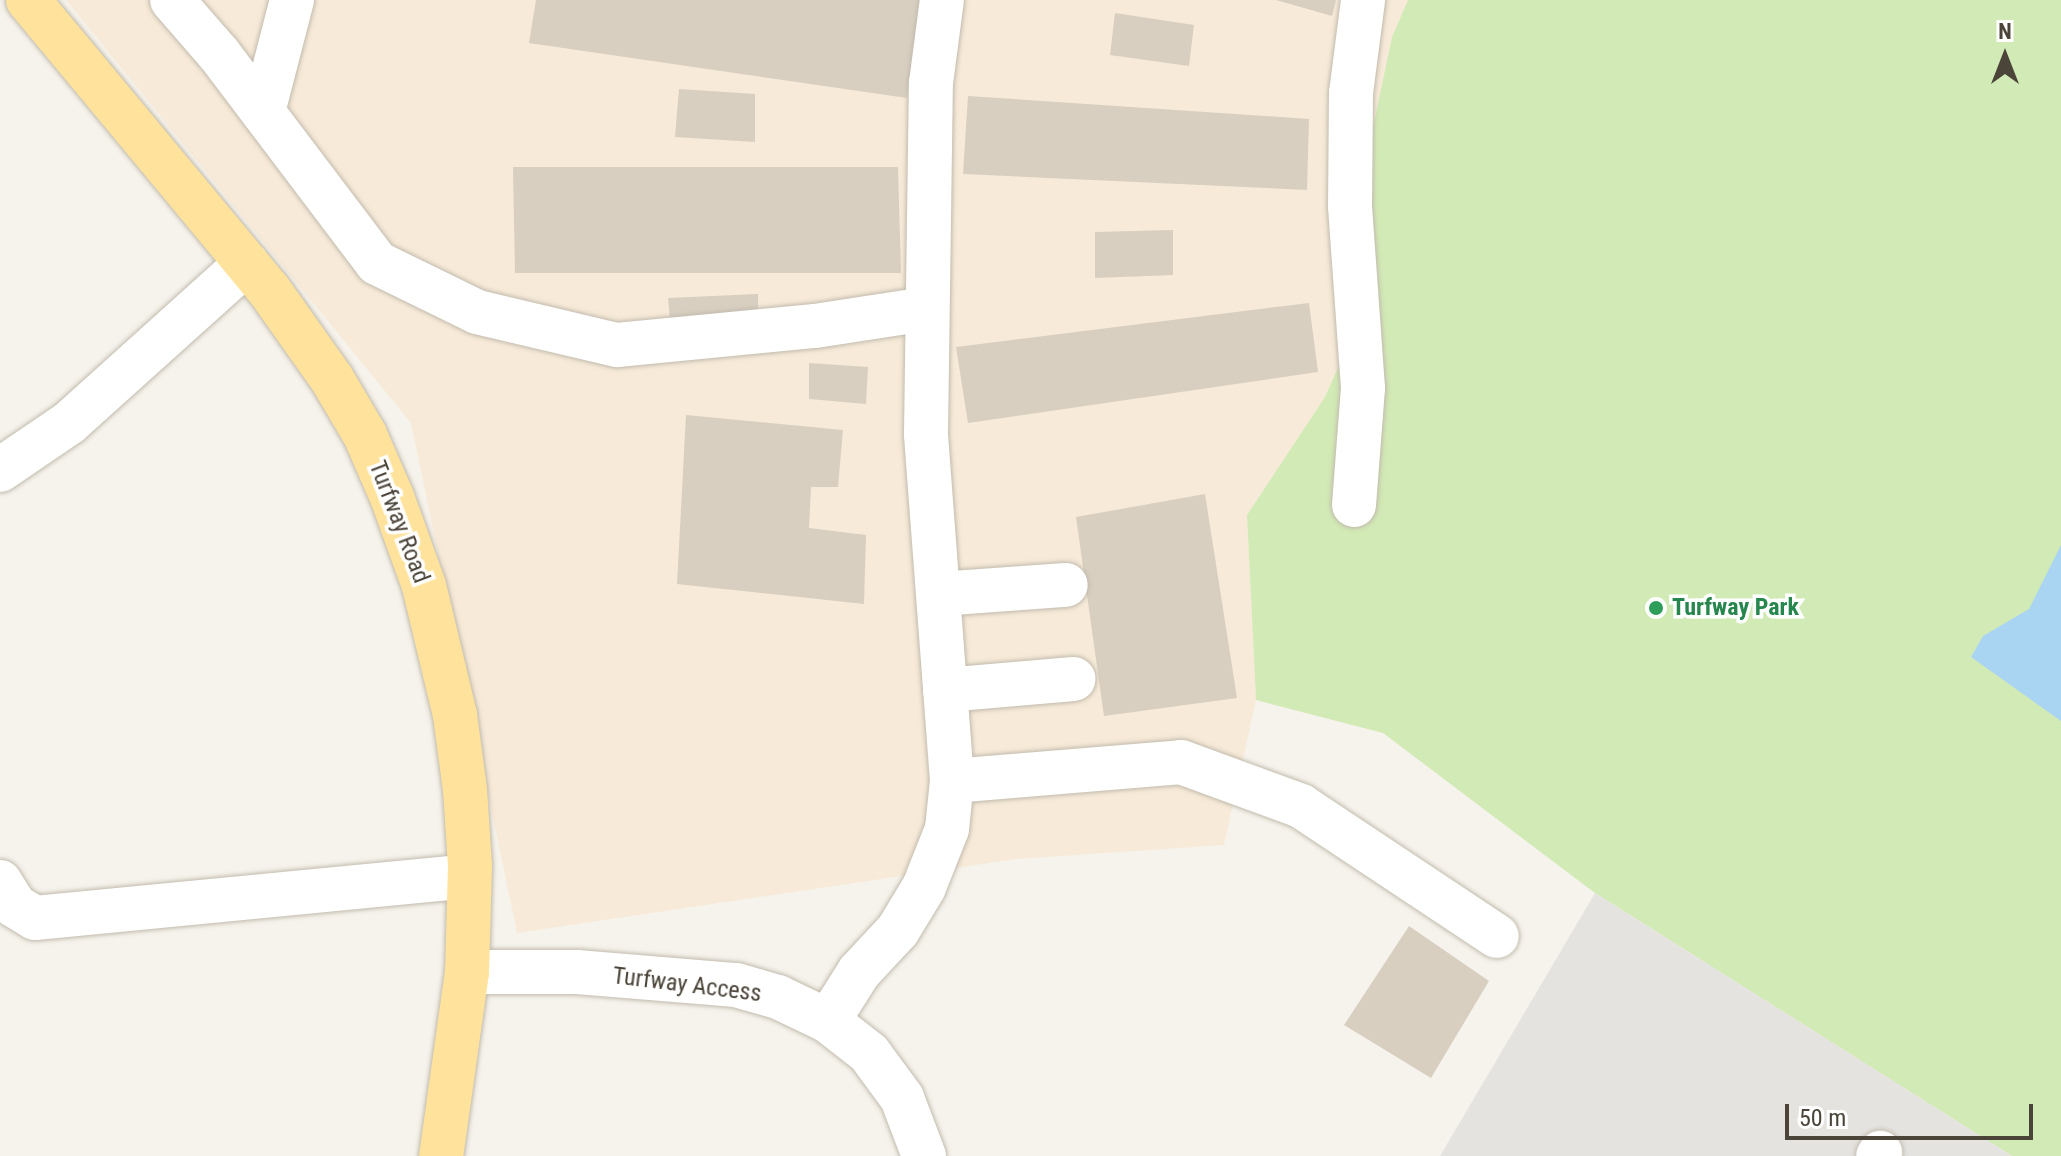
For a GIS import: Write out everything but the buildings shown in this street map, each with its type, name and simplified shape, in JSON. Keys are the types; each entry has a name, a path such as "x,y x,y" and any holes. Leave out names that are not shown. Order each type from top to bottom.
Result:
{"main road":[{"name":"Turfway Road","path":"28,0 247,263 332,379 365,435 398,512 424,586 450,689 465,790 469,876 467,972 441,1156"}],"street":[{"path":"172,0 263,112 377,263 477,312 617,345 815,326 926,309"},
{"path":"263,112 292,0"},
{"path":"828,1021 859,972 898,930 924,887 947,829 952,781 926,434 931,83 942,0"},
{"path":"1354,505 1363,388 1350,206 1351,93 1363,0"},
{"path":"0,470 69,423 247,263"},
{"path":"939,594 1066,585"},
{"path":"945,690 1074,679"},
{"path":"952,781 1181,762 1301,806 1497,936"},
{"path":"0,882 15,906 35,918 469,876"},
{"name":"Turfway Access","path":"467,972 577,972 736,985 778,997 828,1021 869,1053 902,1098 924,1156"}],"shaded area":[{"path":"66,0 1408,0 1392,37 1365,165 1368,302 1325,397 1247,515 1256,700 1224,845 1016,859 517,933 411,423"},
{"path":"1595,893 2012,1156 1440,1156"}],"green space":[{"name":"Turfway Park","path":"1408,0 2061,0 2061,1156 2012,1156 1595,893 1383,733 1256,700 1247,515 1325,397 1378,278 1365,165 1392,37"}],"water":[{"path":"2061,545 2061,721 1971,657 1983,636 2029,609"}],"place":[{"name":"Turfway Park","path":"1656,608"}]}
